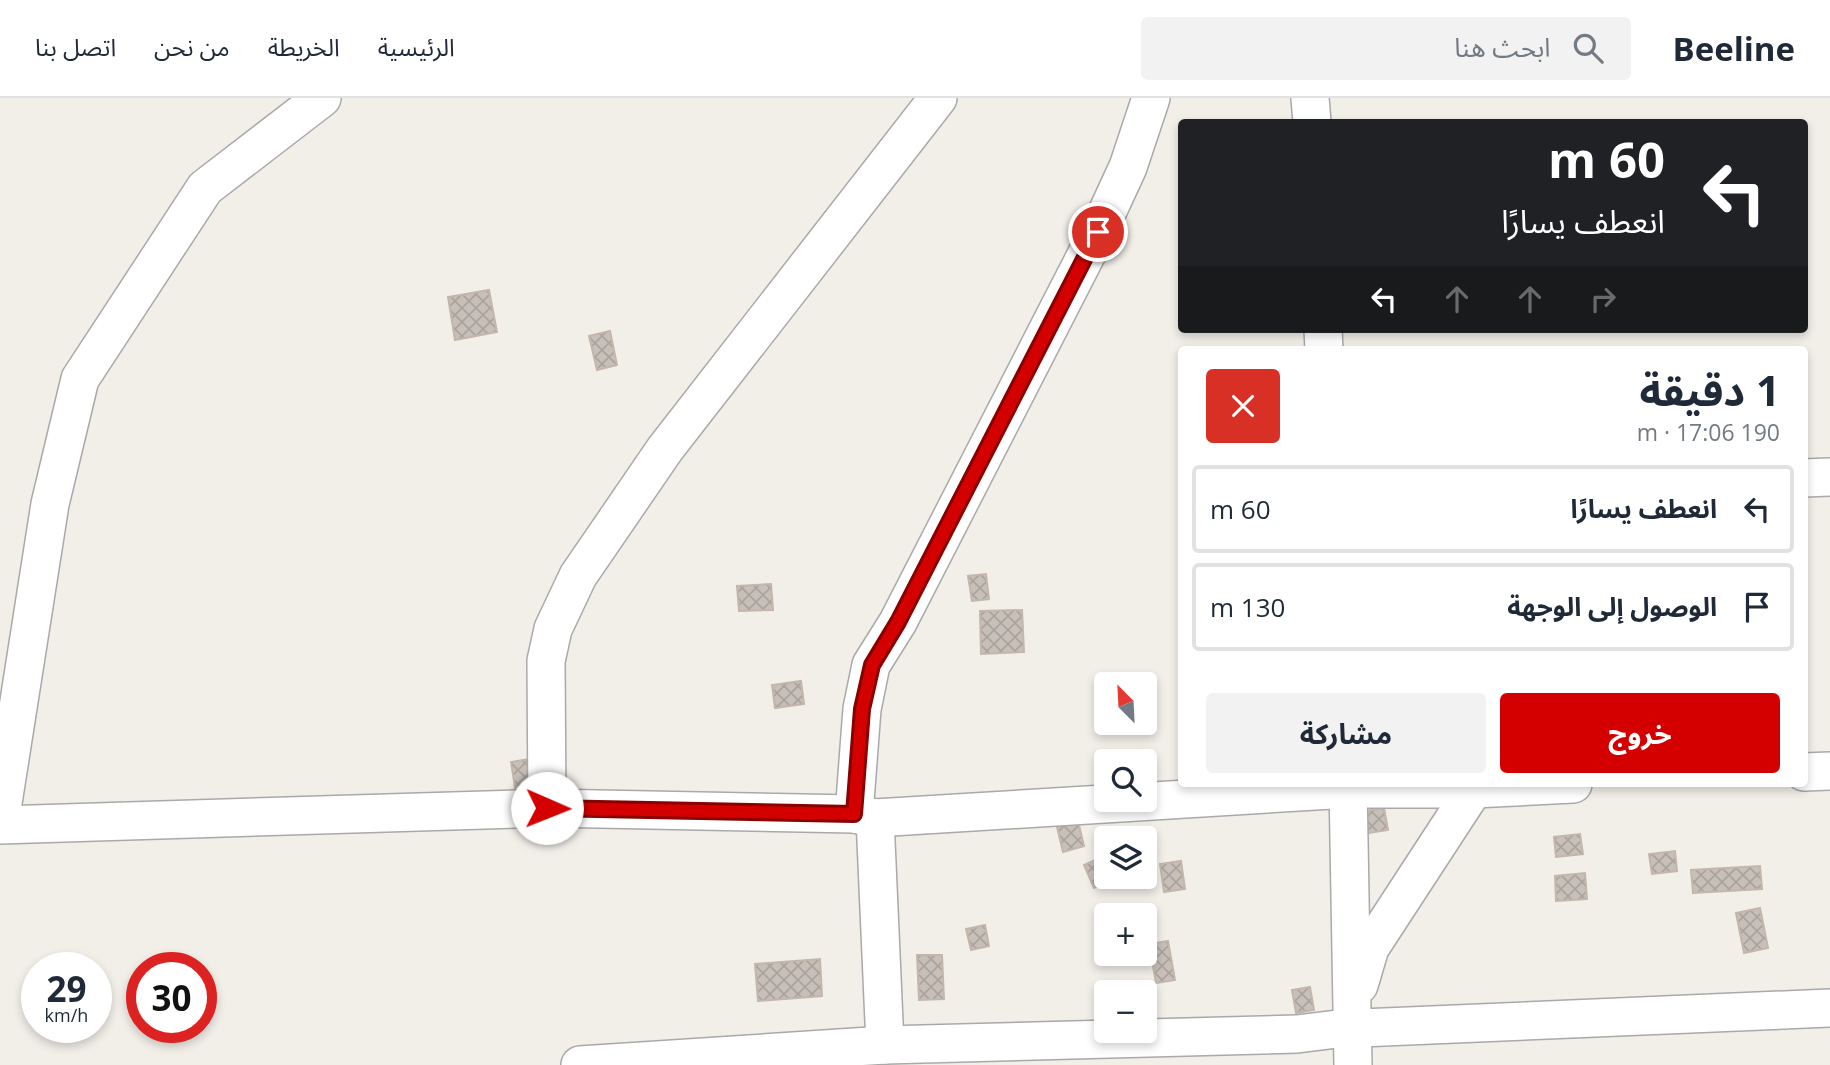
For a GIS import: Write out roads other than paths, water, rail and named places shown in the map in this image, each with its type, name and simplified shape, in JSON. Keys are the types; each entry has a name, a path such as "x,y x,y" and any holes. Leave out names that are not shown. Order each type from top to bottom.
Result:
{"street":[{"path":"322,98 205,188 80,379 50,504 0,824 547,808 865,816 1348,787 1475,787"},
{"path":"547,808 546,661 553,629 578,576 665,449 938,98"},
{"path":"885,1045 865,816 862,709 872,665 898,622 1098,232 1128,167 1151,98"},
{"path":"1310,98 1312,119"},
{"path":"1808,478 1830,477"},
{"path":"1808,772 1830,771"},
{"path":"1348,787 1353,1065"},
{"path":"1352,1017 1370,948 1475,787"},
{"path":"580,1065 728,1060 885,1045 1297,1034 1352,1017 1830,1008"}]}
